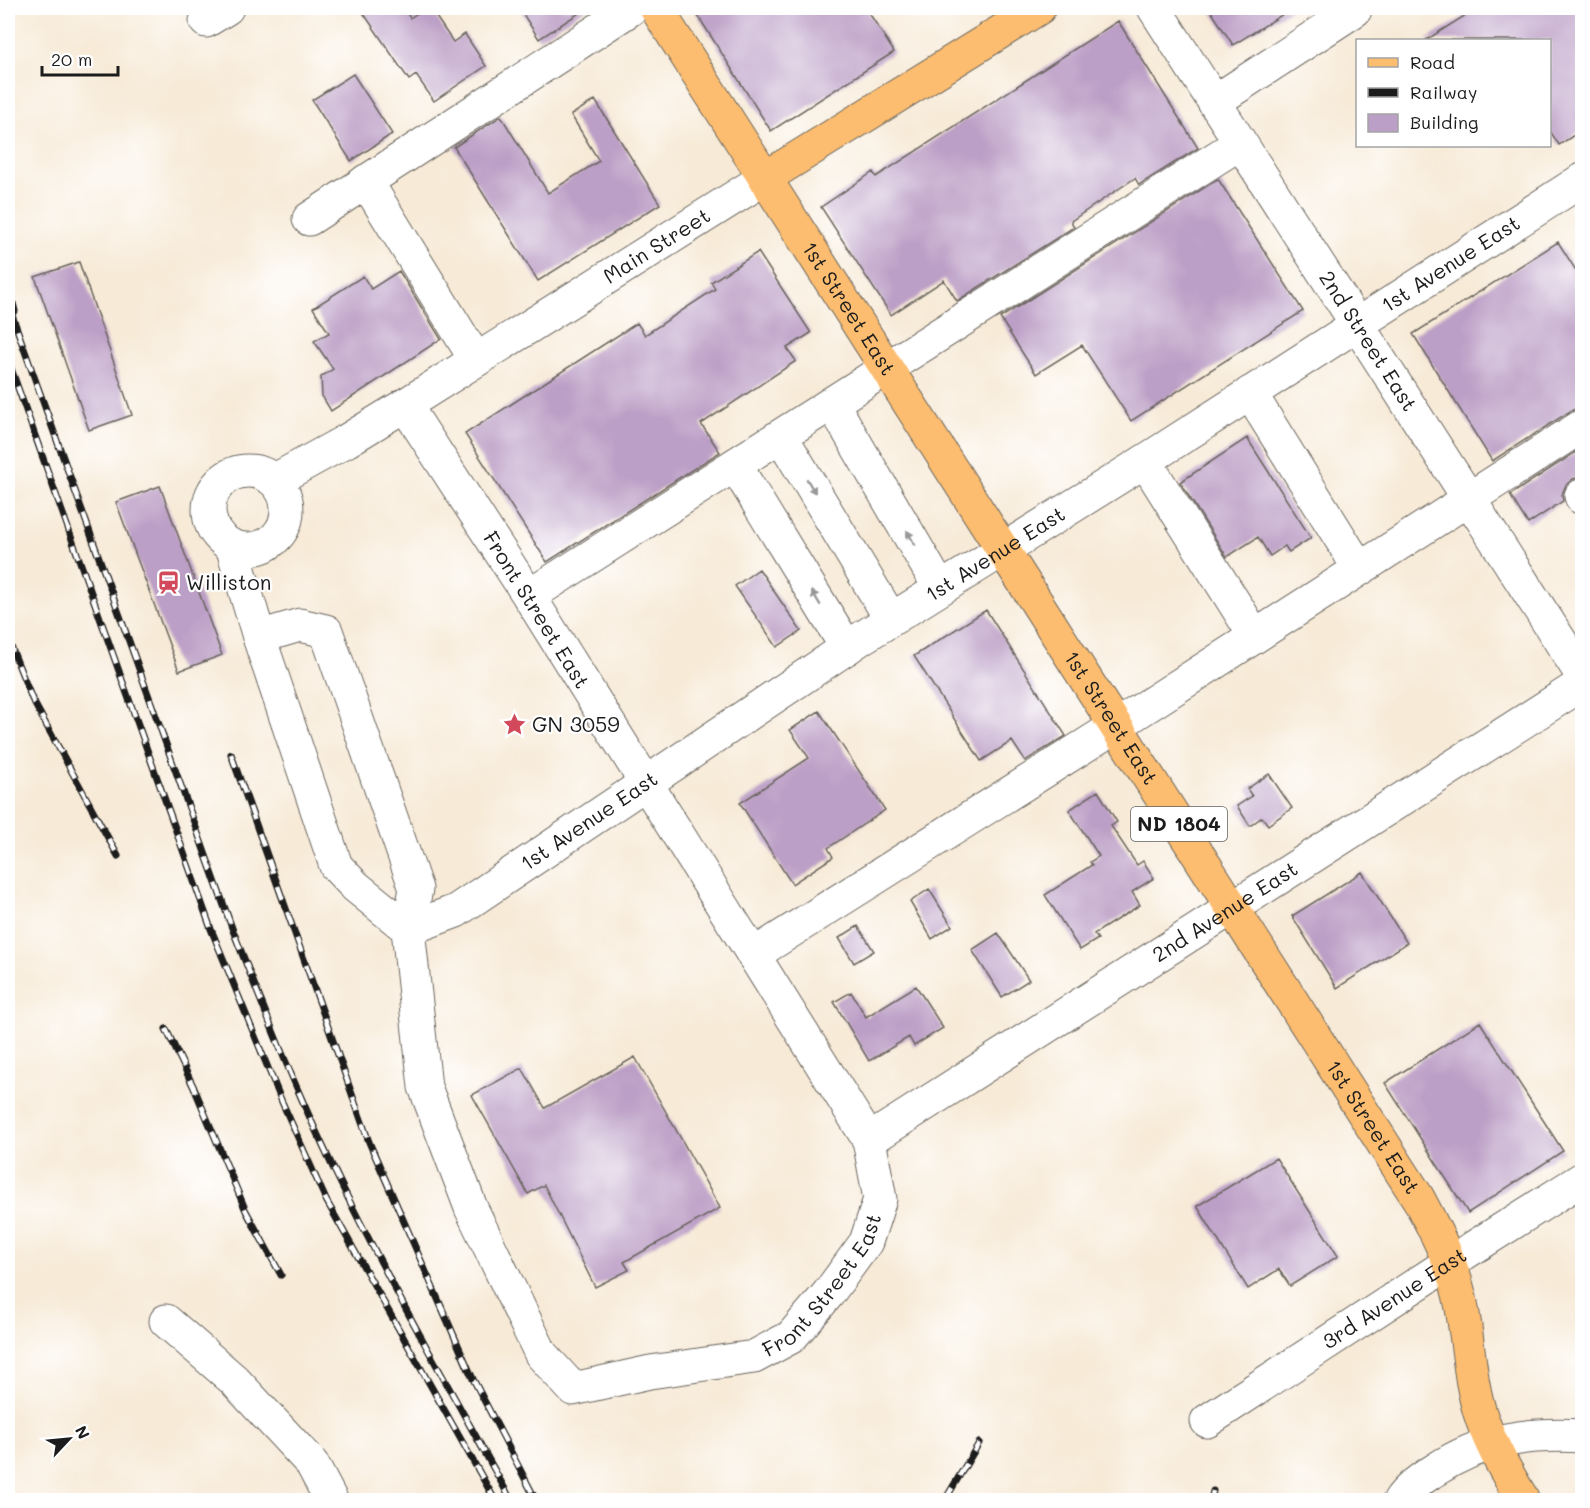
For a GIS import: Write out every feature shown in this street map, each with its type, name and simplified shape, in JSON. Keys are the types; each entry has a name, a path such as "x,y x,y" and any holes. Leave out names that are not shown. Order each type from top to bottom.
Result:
{"main road":[{"name":"1st Street East","path":"656,8 1418,1198 1435,1229 1459,1292 1476,1399 1482,1421 1524,1500"},
{"name":"Main Street","path":"765,178 1039,8"}],"street":[{"path":"309,219 632,8"},
{"name":"2nd Street East","path":"1154,8 1582,675"},
{"path":"1214,102 1355,10 1353,8"},
{"path":"529,597 1240,143"},
{"name":"Main Street","path":"274,480 346,441 405,405 765,178"},
{"name":"1st Avenue East","path":"408,929 456,911 644,782 891,619 1145,461 1582,180"},
{"path":"366,181 476,360"},
{"path":"1250,393 1359,568"},
{"path":"832,403 940,588"},
{"name":"Front Street East","path":"405,405 529,597 869,1140 880,1200 866,1242 828,1294 791,1337 754,1357 650,1372 573,1389 541,1354 471,1208 425,1087 408,929"},
{"path":"753,955 1116,726 1582,426"},
{"path":"781,436 891,619"},
{"path":"1145,461 1255,636"},
{"path":"735,465 847,648"},
{"path":"254,470 274,480 287,499 286,521 274,540 254,549 232,546 214,531 208,510 215,488 232,473 254,470"},
{"path":"232,546 259,638 336,866 355,886 408,929 416,889 326,631 300,625 259,638"},
{"name":"2nd Avenue East","path":"869,1140 1582,684"},
{"name":"3rd Avenue East","path":"1207,1421 1582,1179"},
{"path":"166,1321 234,1380 312,1464 331,1500"},
{"path":"1400,1500 1424,1477 1452,1459 1492,1443 1536,1435 1582,1436"}],"building":[{"path":"360,8 403,8 410,18 425,8 430,8 453,42 465,34 486,66 434,101 416,75 409,80"},
{"path":"519,8 587,8 539,39"},
{"path":"693,8 866,8 894,52 771,131"},
{"path":"1209,8 1293,8 1233,45"},
{"path":"1477,8 1582,8 1582,130 1559,145 1551,133 1551,39 1428,39"},
{"path":"1118,21 1198,148 1139,185 1135,178 1071,221 1074,227 957,301 944,280 891,315 821,207 873,172 876,177"},
{"path":"353,74 392,134 351,161 312,100"},
{"path":"595,100 660,204 538,281 454,147 501,116 548,193 599,161 571,115"},
{"path":"1218,179 1303,311 1131,421 1082,345 1036,374 1000,318"},
{"path":"1558,242 1582,280 1582,408 1572,410 1492,461 1413,334"},
{"path":"758,252 811,333 787,348 796,361 701,424 720,452 547,562 465,434 637,323 645,335 715,289 711,282"},
{"path":"79,262 132,415 89,430 35,277"},
{"path":"399,271 441,339 331,411 322,396 321,377 333,369 314,341 329,333 313,308 363,276 371,289"},
{"path":"1247,438 1311,538 1289,552 1285,546 1270,556 1258,537 1227,557 1180,482"},
{"path":"1582,448 1582,477 1573,479 1566,485 1562,494 1563,501 1528,524 1510,495"},
{"path":"160,486 222,655 179,671 116,502"},
{"path":"759,569 801,631 777,647 735,586"},
{"path":"986,610 1066,736 1025,761 1012,741 981,761 914,656"},
{"path":"819,711 885,810 828,848 833,857 792,884 740,803 809,758 790,730"},
{"path":"1269,774 1292,808 1268,825 1262,817 1250,826 1237,806 1252,796 1247,789"},
{"path":"1098,791 1117,822 1111,826 1137,865 1143,861 1154,878 1132,892 1140,905 1094,934 1098,939 1080,950 1045,895 1092,865 1090,862 1099,856 1069,810"},
{"path":"1362,872 1407,943 1337,988 1292,916"},
{"path":"929,889 952,926 932,939 910,902"},
{"path":"858,926 874,951 854,963 839,938"},
{"path":"998,933 1029,980 1002,997 972,950"},
{"path":"916,986 943,1028 914,1046 909,1037 869,1061 834,1002 851,992 866,1017"},
{"path":"1480,1022 1563,1151 1468,1213 1385,1083"},
{"path":"635,1057 720,1208 624,1262 629,1270 595,1287 544,1185 528,1194 472,1095 522,1068 545,1108"},
{"path":"1276,1158 1338,1256 1290,1286 1279,1269 1248,1289 1197,1206"}],"railway":[{"path":"8,17 11,8"},
{"path":"8,284 15,311"},
{"path":"8,304 232,928 286,1061 329,1160 365,1231 511,1500"},
{"path":"8,360 211,929 282,1102 326,1200 495,1500"},
{"path":"8,639 32,699 118,856"},
{"path":"231,754 369,1142 473,1379 536,1500"},
{"path":"166,1029 195,1090 246,1211 281,1275"},
{"path":"945,1500 979,1443"},
{"path":"1211,1500 1213,1491"}],"place":[{"name":"Williston","path":"168,583"},
{"name":"GN 3059","path":"514,725"}]}
